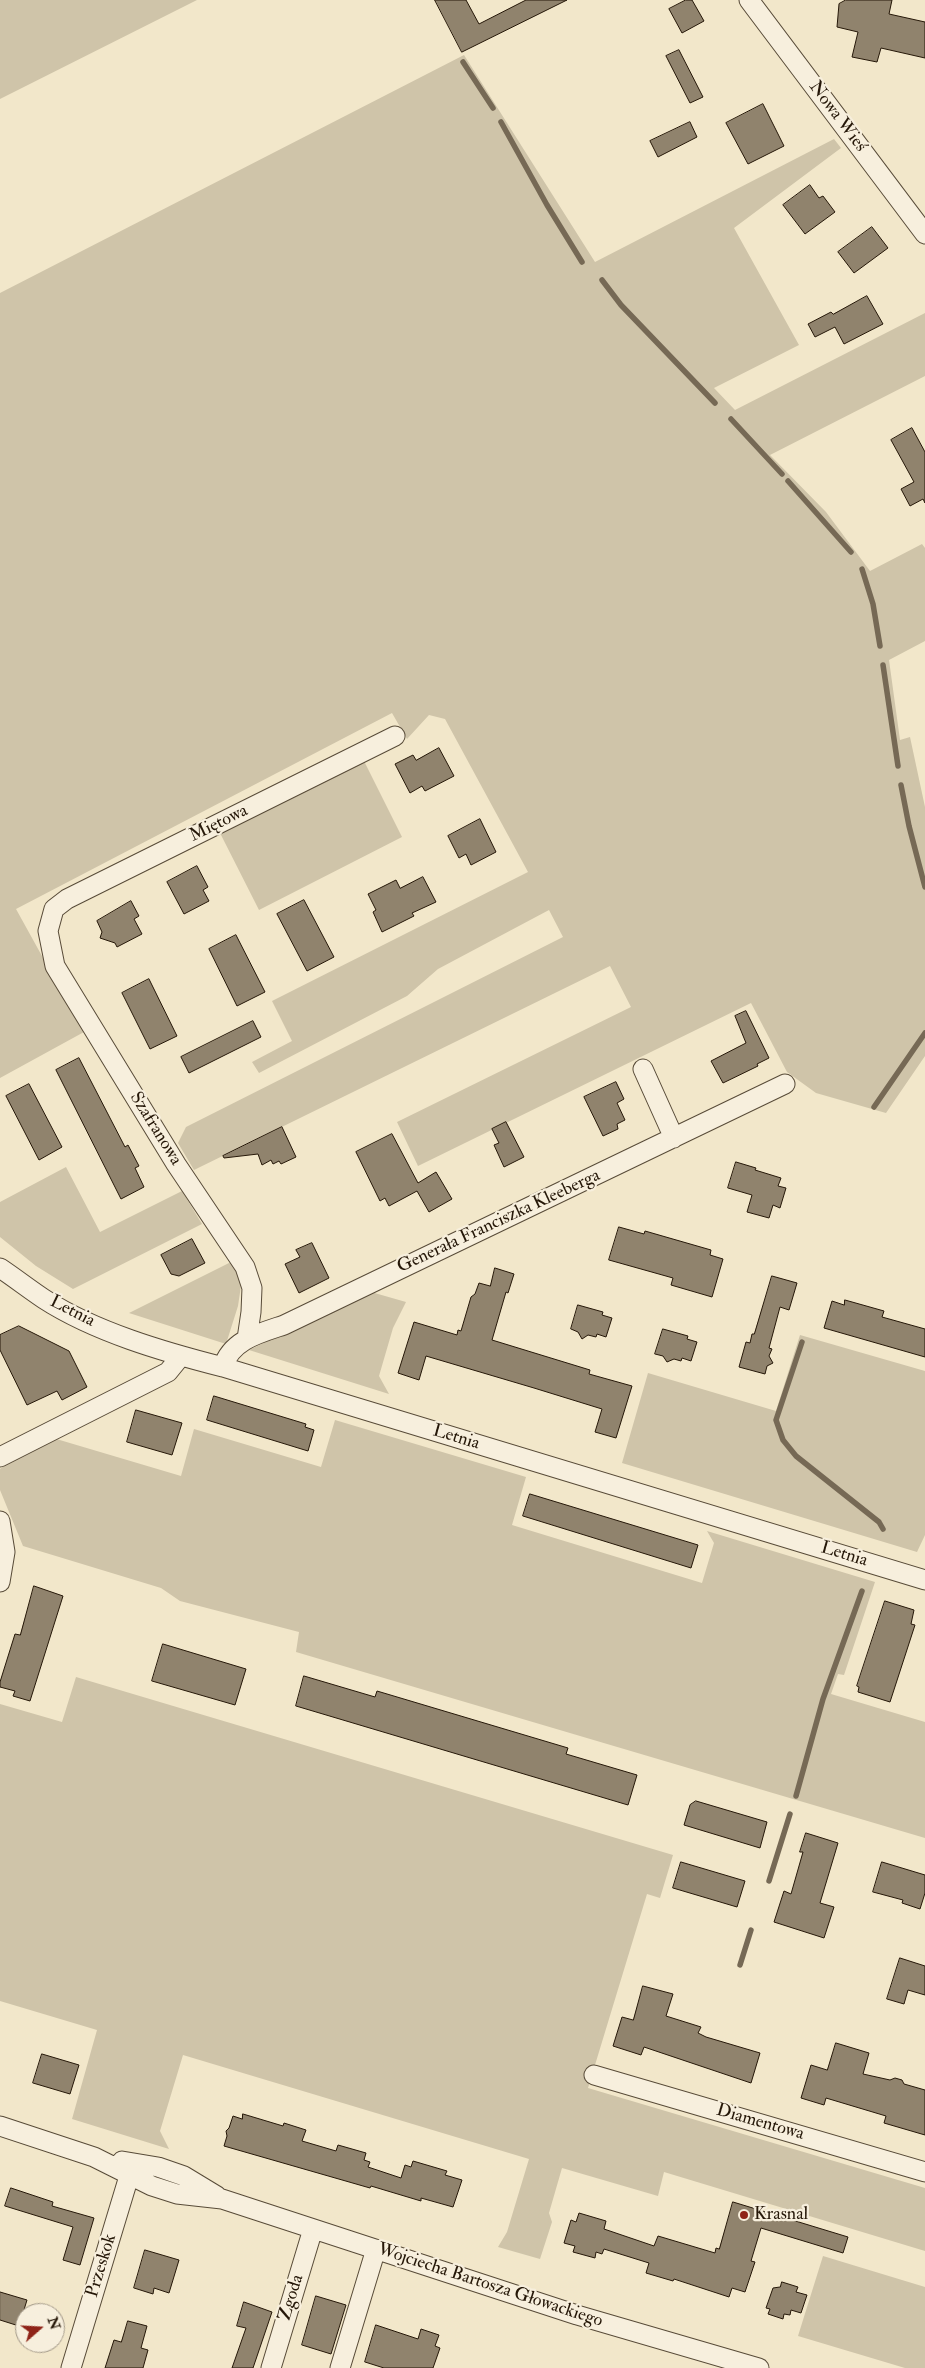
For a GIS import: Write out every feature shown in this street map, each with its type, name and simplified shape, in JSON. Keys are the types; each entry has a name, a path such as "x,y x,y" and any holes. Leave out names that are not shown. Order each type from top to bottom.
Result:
{"street":[{"name":"Nowa Wieś","path":"749,0 925,234"},
{"name":"Miętowa","path":"52,920 54,909 67,899 395,736"},
{"name":"Szafranowa","path":"52,920 48,931 55,966 176,1164 244,1267 252,1288 247,1340"},
{"path":"643,1069 674,1138"},
{"name":"Generała Franciszka Kleeberga","path":"223,1367 230,1350 247,1340 284,1325 785,1084"},
{"name":"Letnia","path":"0,1268 44,1299 67,1312 96,1325 181,1356 223,1367 925,1580"},
{"path":"0,1457 168,1372 181,1356"},
{"path":"0,1521 5,1552 0,1582"},
{"name":"Diamentowa","path":"594,2075 925,2172"},
{"name":"Wojciecha Bartosza Głowackiego","path":"0,2126 131,2169 152,2186 177,2194 222,2199 577,2315 759,2368"},
{"name":"Przeskok","path":"71,2368 131,2169"},
{"name":"Zgoda","path":"272,2368 313,2229"},
{"path":"340,2368 376,2249"}],"shaded area":[{"path":"0,0 197,0 0,99"},
{"path":"464,55 595,262 834,139 841,148 734,228 799,345 714,388 735,410 925,313 925,376 770,455 826,512 870,571 922,544 925,548 925,641 889,660 900,740 910,737 925,807 925,1056 886,1113 816,1093 787,1072 751,1003 418,1166 397,1122 631,1007 610,966 194,1170 178,1143 186,1127 563,937 549,910 438,969 407,996 259,1073 252,1062 292,1041 272,1001 528,872 445,719 429,715 407,739 392,713 16,909 84,1032 0,1078 0,293"},
{"path":"364,761 402,837 259,910 220,833"},
{"path":"66,1167 100,1232 182,1191 202,1224 73,1289 36,1266 0,1237 0,1202"},
{"path":"233,1261 242,1279 238,1306 226,1344 129,1313"},
{"path":"371,1292 406,1302 393,1328 379,1376 389,1394 249,1350"},
{"path":"800,1335 925,1371 925,1535 917,1552 622,1463 648,1373 776,1411"},
{"path":"335,1420 526,1477 512,1525 702,1583 714,1543 707,1531 875,1582 844,1675 838,1674 831,1694 925,1722 925,1838 296,1652 299,1632 180,1601 161,1588 23,1546 0,1490 0,1469 7,1463 53,1438 181,1476 194,1429 321,1467"},
{"path":"76,1677 673,1855 660,1898 647,1894 588,2088 925,2188 925,2251 664,2172 658,2196 562,2168 549,2213 552,2222 540,2259 498,2247 507,2232 529,2159 183,2055 160,2131 169,2149 72,2119 97,2030 0,2001 0,1704 62,1722"},
{"path":"823,2256 925,2287 925,2368 905,2368 798,2336"}],"building":[{"path":"435,0 466,0 479,24 526,0 567,0 462,52"},
{"path":"686,0 692,0 704,21 682,33 669,9"},
{"path":"846,0 892,0 889,14 925,22 925,58 881,48 877,62 852,57 858,32 837,27 839,4"},
{"path":"679,50 703,97 690,103 666,56"},
{"path":"763,104 784,146 748,164 726,123"},
{"path":"690,122 697,137 658,157 650,141"},
{"path":"810,185 819,198 823,196 835,212 805,234 783,205"},
{"path":"872,227 888,248 854,273 838,252"},
{"path":"867,296 883,324 844,344 835,327 815,337 808,324 831,312 833,314"},
{"path":"912,428 925,452 925,503 923,499 910,506 901,489 914,482 891,440"},
{"path":"439,748 454,776 425,791 422,786 410,793 395,764 413,755 416,760"},
{"path":"480,819 496,852 471,865 466,854 459,858 448,836"},
{"path":"197,866 208,887 203,890 209,901 184,914 167,882"},
{"path":"423,877 436,902 412,913 414,916 382,932 373,912 376,910 368,894 396,880 400,888"},
{"path":"304,900 334,957 307,971 277,914"},
{"path":"131,901 139,916 134,919 142,934 117,947 115,943 100,938 102,932 97,921"},
{"path":"236,935 265,992 237,1006 209,949"},
{"path":"149,979 177,1036 150,1049 122,993"},
{"path":"746,1011 769,1058 757,1064 758,1066 723,1083 711,1061 746,1043 735,1016"},
{"path":"253,1021 261,1037 189,1073 181,1057"},
{"path":"79,1058 125,1147 128,1145 139,1166 135,1168 144,1187 121,1199 56,1070"},
{"path":"616,1082 624,1099 617,1103 625,1120 617,1124 618,1129 603,1136 584,1097"},
{"path":"29,1084 62,1147 39,1160 6,1096"},
{"path":"506,1122 524,1157 504,1167 494,1145 499,1143 492,1129"},
{"path":"282,1127 296,1157 281,1164 279,1161 273,1164 271,1160 262,1165 258,1154 224,1158 223,1156"},
{"path":"392,1134 418,1183 436,1172 452,1199 429,1212 417,1191 389,1206 385,1198 380,1201 356,1152"},
{"path":"736,1162 781,1178 778,1186 786,1188 780,1208 773,1205 769,1218 747,1212 752,1195 728,1188"},
{"path":"619,1227 644,1234 645,1231 711,1250 710,1255 723,1259 712,1297 671,1285 673,1278 609,1260"},
{"path":"192,1239 205,1263 179,1276 171,1274 161,1255"},
{"path":"312,1243 329,1278 299,1293 285,1264 300,1257 296,1250"},
{"path":"495,1268 514,1274 508,1293 506,1292 492,1340 590,1370 589,1374 632,1386 616,1438 595,1432 602,1409 534,1388 426,1356 419,1380 398,1373 414,1322 457,1335 458,1330 461,1331 471,1297 475,1294 479,1283 490,1286"},
{"path":"772,1276 797,1283 789,1310 780,1307 769,1348 772,1349 769,1356 773,1363 767,1366 765,1374 739,1367 746,1342 750,1343 752,1334 754,1334"},
{"path":"845,1300 884,1311 882,1317 925,1329 925,1357 824,1328 832,1301 844,1305"},
{"path":"578,1305 603,1312 602,1315 612,1318 606,1337 597,1334 596,1337 588,1335 582,1339 578,1332 571,1329"},
{"path":"19,1326 69,1351 87,1387 62,1400 57,1391 27,1405 0,1350 0,1335"},
{"path":"663,1329 688,1336 687,1339 697,1342 691,1361 682,1358 681,1361 674,1359 667,1362 663,1356 655,1354"},
{"path":"214,1396 306,1424 305,1427 314,1430 308,1451 207,1420"},
{"path":"136,1410 182,1423 172,1455 127,1442"},
{"path":"530,1494 698,1545 691,1568 523,1516"},
{"path":"34,1586 63,1596 30,1701 13,1696 15,1691 0,1687 0,1682 15,1634 20,1635"},
{"path":"885,1601 914,1610 911,1624 915,1625 890,1702 858,1692 859,1687 857,1686"},
{"path":"163,1644 246,1669 235,1705 152,1681"},
{"path":"304,1676 375,1697 377,1691 568,1748 566,1754 637,1775 628,1805 296,1706"},
{"path":"696,1801 767,1822 760,1848 684,1825 690,1805"},
{"path":"806,1833 838,1843 820,1903 834,1907 824,1938 774,1922 784,1891 791,1894 803,1852 800,1852"},
{"path":"681,1862 745,1881 737,1907 673,1888"},
{"path":"882,1862 925,1875 925,1893 920,1909 902,1903 903,1900 873,1892"},
{"path":"900,1958 925,1966 925,1995 908,1990 904,2004 887,1999"},
{"path":"643,1986 673,1994 666,2016 701,2027 698,2033 706,2037 760,2053 751,2083 644,2047 641,2055 613,2046 622,2017 633,2020"},
{"path":"836,2043 869,2053 863,2074 890,2080 895,2078 902,2080 904,2084 925,2090 925,2135 884,2123 886,2116 826,2098 824,2105 801,2098 811,2065 827,2070"},
{"path":"42,2054 79,2065 70,2094 33,2083"},
{"path":"243,2114 283,2126 284,2123 306,2130 302,2141 336,2151 338,2145 366,2153 364,2160 370,2162 368,2167 401,2178 405,2165 411,2167 413,2161 447,2171 445,2175 462,2180 453,2207 421,2198 421,2201 371,2186 370,2188 224,2146 227,2136 226,2131 233,2116 242,2119"},
{"path":"11,2188 53,2202 52,2206 94,2218 80,2265 63,2260 73,2227 5,2206"},
{"path":"733,2202 848,2237 843,2253 761,2228 751,2261 755,2262 745,2292 732,2288 729,2297 674,2279 673,2281 646,2273 649,2263 604,2249 602,2254 596,2252 595,2258 573,2252 575,2246 564,2243 571,2220 576,2222 579,2213 606,2221 604,2229 654,2246 658,2236 715,2253 716,2248 719,2249"},
{"path":"145,2250 179,2260 169,2293 154,2288 153,2294 134,2288"},
{"path":"782,2282 798,2287 796,2292 807,2295 801,2313 791,2310 790,2315 784,2314 783,2319 768,2314 770,2309 766,2308 773,2288 780,2287"},
{"path":"0,2292 27,2300 26,2303 15,2303 15,2325 0,2320"},
{"path":"316,2296 346,2305 331,2354 302,2345"},
{"path":"244,2302 272,2312 253,2368 232,2368 246,2328 237,2326"},
{"path":"128,2321 147,2326 141,2348 148,2350 143,2368 105,2368 114,2340 121,2342"},
{"path":"376,2325 418,2339 421,2329 439,2335 435,2346 440,2348 433,2368 384,2368 365,2362"}],"waterway":[{"path":"463,62 493,108"},
{"path":"501,122 547,205 582,262"},
{"path":"602,280 621,305 715,403"},
{"path":"731,419 782,474"},
{"path":"788,481 851,552"},
{"path":"862,569 873,604 880,646"},
{"path":"883,665 898,766"},
{"path":"901,785 909,826 925,887"},
{"path":"874,1107 925,1033"},
{"path":"802,1342 776,1420 783,1440 796,1456 879,1522 883,1529"},
{"path":"796,1796 823,1699 862,1591"},
{"path":"769,1881 790,1814"},
{"path":"740,1965 751,1930"}],"place":[{"name":"Krasnal","path":"744,2215"}]}
